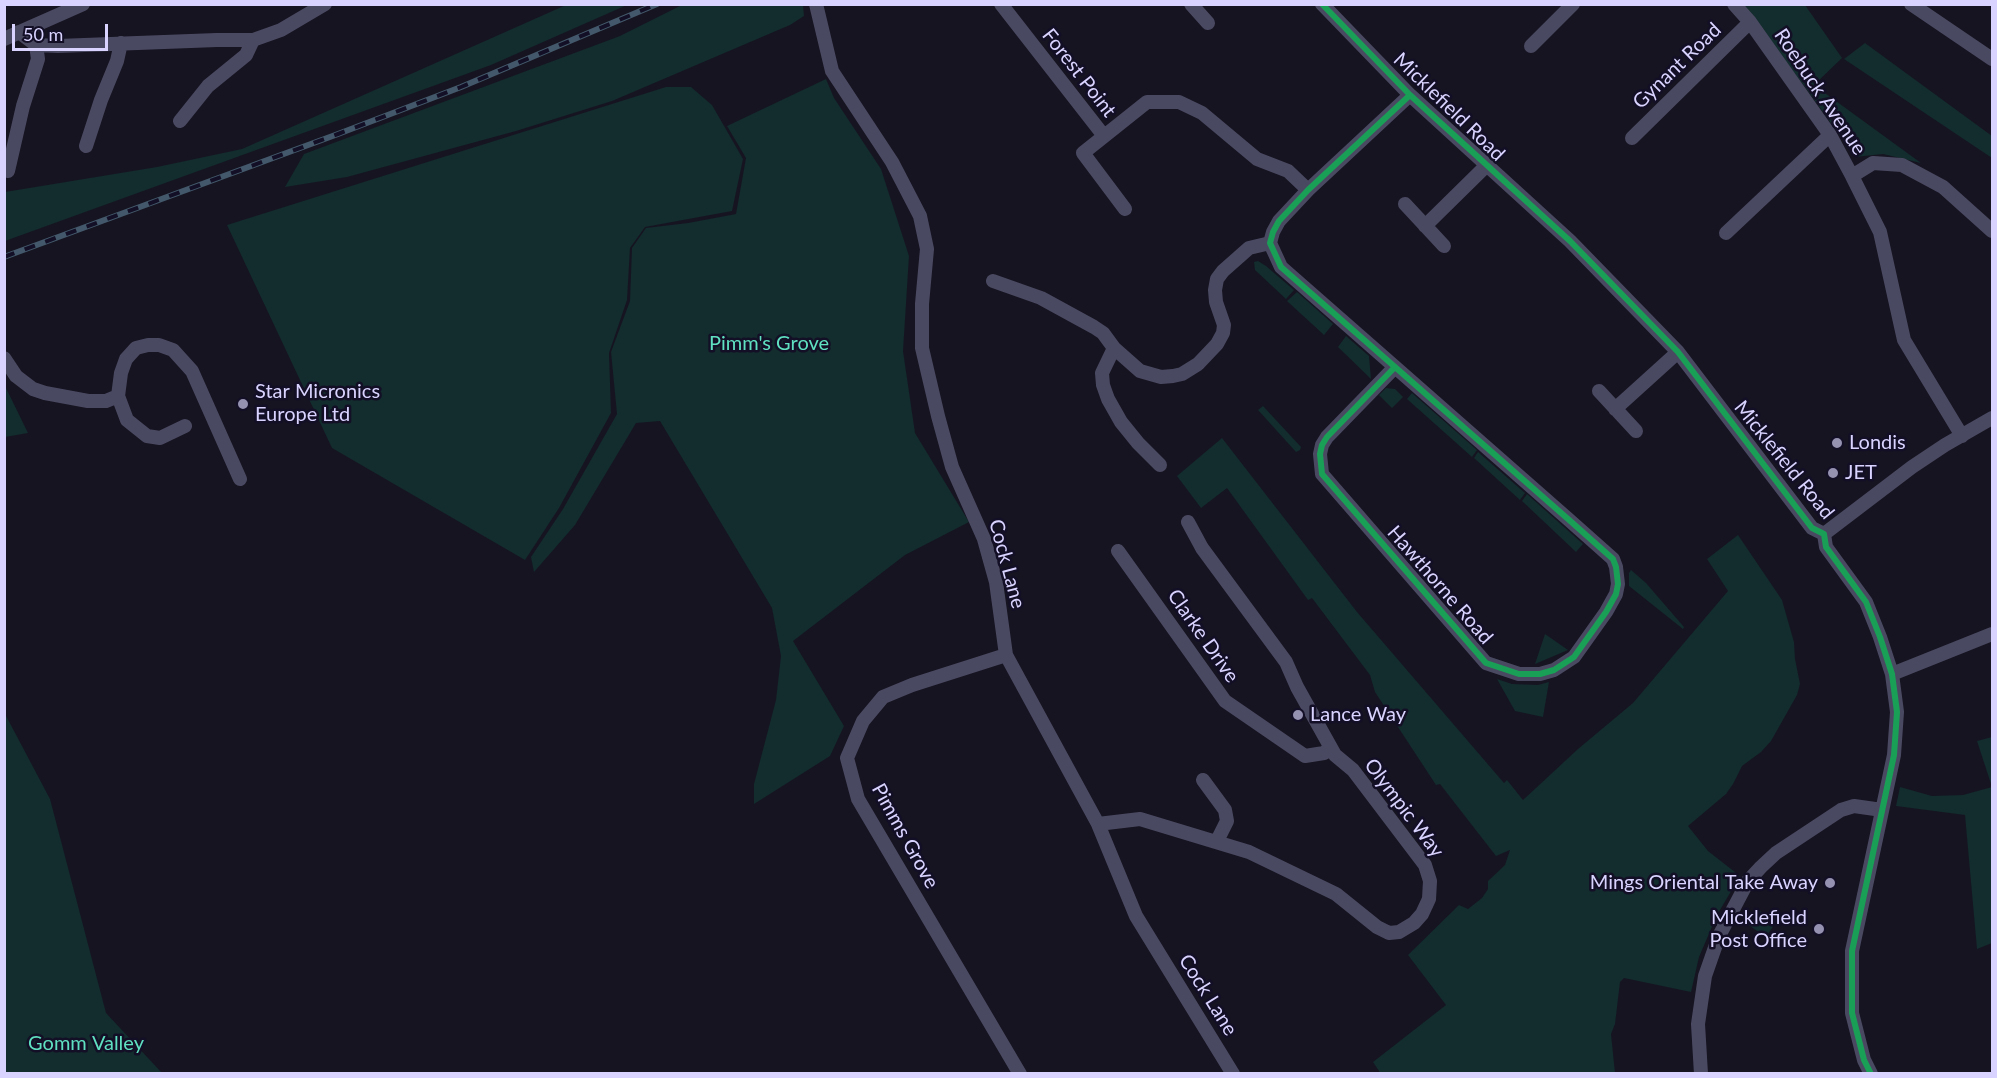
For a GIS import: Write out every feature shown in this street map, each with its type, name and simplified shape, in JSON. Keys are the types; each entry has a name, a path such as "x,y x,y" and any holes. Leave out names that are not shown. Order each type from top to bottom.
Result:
{"street":[{"path":"4,39 83,4"},
{"path":"19,32 36,45 58,46 253,40 281,30 325,4"},
{"name":"Cock Lane","path":"816,4 832,71 892,162 920,216 927,249 922,304 922,348 952,467 984,539 999,604 1006,655 1098,824 1136,916 1233,1074"},
{"name":"Forest Point","path":"1001,4 1104,136"},
{"path":"1191,4 1208,23"},
{"name":"Micklefield Road","path":"1322,4 1410,95 1570,241 1678,352 1812,528 1824,534 1826,547 1866,602 1892,674 1897,712 1895,744 1852,951 1852,1013 1864,1060 1871,1074"},
{"path":"1531,46 1574,4"},
{"name":"Roebuck Avenue","path":"1734,4 1750,22 1830,135 1852,176 1880,232 1904,340 1962,436"},
{"path":"1911,4 1992,58"},
{"name":"Gynant Road","path":"1632,138 1750,22"},
{"path":"180,121 208,86 246,56 253,40"},
{"path":"86,146 117,61 121,43"},
{"path":"8,171 23,106 38,59 36,45"},
{"path":"993,281 1041,298 1072,314 1103,333 1114,348 1140,371 1150,375 1182,374 1198,364 1217,344 1223,333 1224,325 1215,296 1217,279 1230,263 1249,248 1270,243 1279,221 1308,190 1410,95"},
{"path":"1125,209 1083,153 1147,102 1179,102 1202,113 1257,159 1288,171 1308,190"},
{"path":"1726,233 1830,135"},
{"path":"1852,176 1873,163 1902,165 1943,187 1992,231"},
{"path":"1425,226 1486,166"},
{"path":"1405,204 1444,246"},
{"name":"Hawthorne Road","path":"1270,243 1281,267 1395,367 1613,560 1618,584 1616,594 1574,657 1554,670 1529,675 1509,672 1486,663 1322,474 1320,454 1327,437 1395,367"},
{"path":"185,426 160,438 147,436 127,420 118,396 121,373 126,359 136,348 159,345 173,350 192,371 240,479"},
{"path":"1114,348 1102,373 1108,399 1126,429 1160,465"},
{"path":"1616,409 1678,352"},
{"path":"4,358 16,376 33,389 45,393 88,401 106,401 118,396"},
{"path":"1599,391 1636,431"},
{"path":"1824,534 1912,467 1992,418"},
{"name":"Olympic Way","path":"1098,824 1140,819 1249,852 1336,894 1377,927 1389,933 1399,932 1414,923 1422,914 1429,899 1430,881 1427,869 1353,770 1330,748 1286,662 1202,548 1188,522"},
{"name":"Clarke Drive","path":"1118,551 1225,701 1305,756 1324,753 1330,748"},
{"path":"1892,674 1992,634"},
{"name":"Pimms Grove","path":"1006,655 912,685 883,697 863,721 847,758 858,799 1020,1074"},
{"path":"1203,780 1226,810 1227,821 1217,841"},
{"path":"1701,1074 1697,1039 1705,976 1719,936 1748,881 1776,854 1841,810 1854,806 1882,810"}],"green space":[{"path":"566,5 627,5 491,65 5,241 5,192 157,167 242,149"},
{"path":"682,5 803,5 804,16 790,25 612,101 516,131 347,177 285,187 304,154 620,36"},
{"path":"1741,5 1805,5 1842,58 1814,85 1921,163 1883,154 1855,157 1805,87"},
{"path":"1865,43 1992,136 1992,158 1844,59"},
{"name":"Pimm's Grove","path":"826,79 834,98 881,169 909,256 903,351 915,433 969,522 905,555 793,641 844,726 830,756 754,804 754,784 776,700 781,656 772,608 660,421 636,423 575,525 534,572 531,557 563,509 617,414 611,352 630,301 632,248 646,228 736,214 746,158 727,126"},
{"path":"666,87 691,87 712,105 743,159 732,211 645,227 630,248 627,300 609,353 611,413 559,508 525,560 332,448 227,225"},
{"path":"1258,261 1294,290 1286,299 1255,270 1254,262"},
{"path":"1297,292 1333,324 1324,335 1287,301"},
{"path":"1346,336 1369,356 1371,379 1338,347"},
{"path":"5,386 28,433 5,437"},
{"path":"1386,388 1395,389 1403,397 1392,408 1379,395"},
{"path":"1412,393 1477,450 1472,457 1407,399"},
{"path":"1263,406 1301,447 1300,450 1296,452 1258,410"},
{"path":"1222,438 1357,612 1504,783 1507,780 1523,800 1578,749 1633,703 1728,591 1707,559 1738,535 1782,600 1794,642 1800,684 1797,695 1771,741 1761,752 1742,766 1726,794 1688,826 1708,851 1740,876 1717,915 1699,957 1691,992 1624,978 1620,982 1615,1024 1611,1034 1615,1073 1381,1074 1373,1062 1446,1005 1408,955 1459,905 1468,909 1482,898 1488,889 1488,881 1505,865 1510,850 1496,856 1440,784 1436,785 1375,692 1370,675 1312,598 1308,600 1227,488 1201,508 1177,476"},
{"path":"1478,452 1525,493 1520,500 1474,458"},
{"path":"1527,494 1583,544 1576,552 1522,501"},
{"path":"1631,570 1646,583 1684,627 1683,629 1629,586"},
{"path":"1545,634 1568,650 1535,664"},
{"path":"1497,679 1512,684 1538,685 1549,682 1543,717 1515,711"},
{"name":"Gomm Valley","path":"4,712 50,799 106,1013 162,1073 5,1073"},
{"path":"1992,737 1992,787 1977,741"},
{"path":"1900,787 1932,796 1963,795 1992,787 1992,943 1977,949 1965,815 1896,806"},
{"path":"1758,909 1774,925 1766,937 1747,924"}],"railway":[{"path":"4,257 461,87 657,4"}],"cycle path":[{"path":"1322,4 1410,95 1570,241 1678,352 1812,528 1824,534 1826,547 1866,602 1892,674 1897,712 1894,755 1852,951 1852,1013 1864,1060 1871,1074"},
{"path":"1395,367 1327,437 1320,454 1322,474 1486,663 1519,674 1540,674 1554,670 1574,657 1616,594 1618,584 1613,559 1568,519 1395,367 1281,267 1270,243 1279,221 1308,190 1410,95"}],"place":[{"name":"Star Micronics Europe Ltd","path":"243,404"},
{"name":"Londis","path":"1837,443"},
{"name":"JET","path":"1833,473"},
{"name":"Lance Way","path":"1298,715"},
{"name":"Mings Oriental Take Away","path":"1830,883"},
{"name":"Micklefield Post Office","path":"1819,929"}]}
